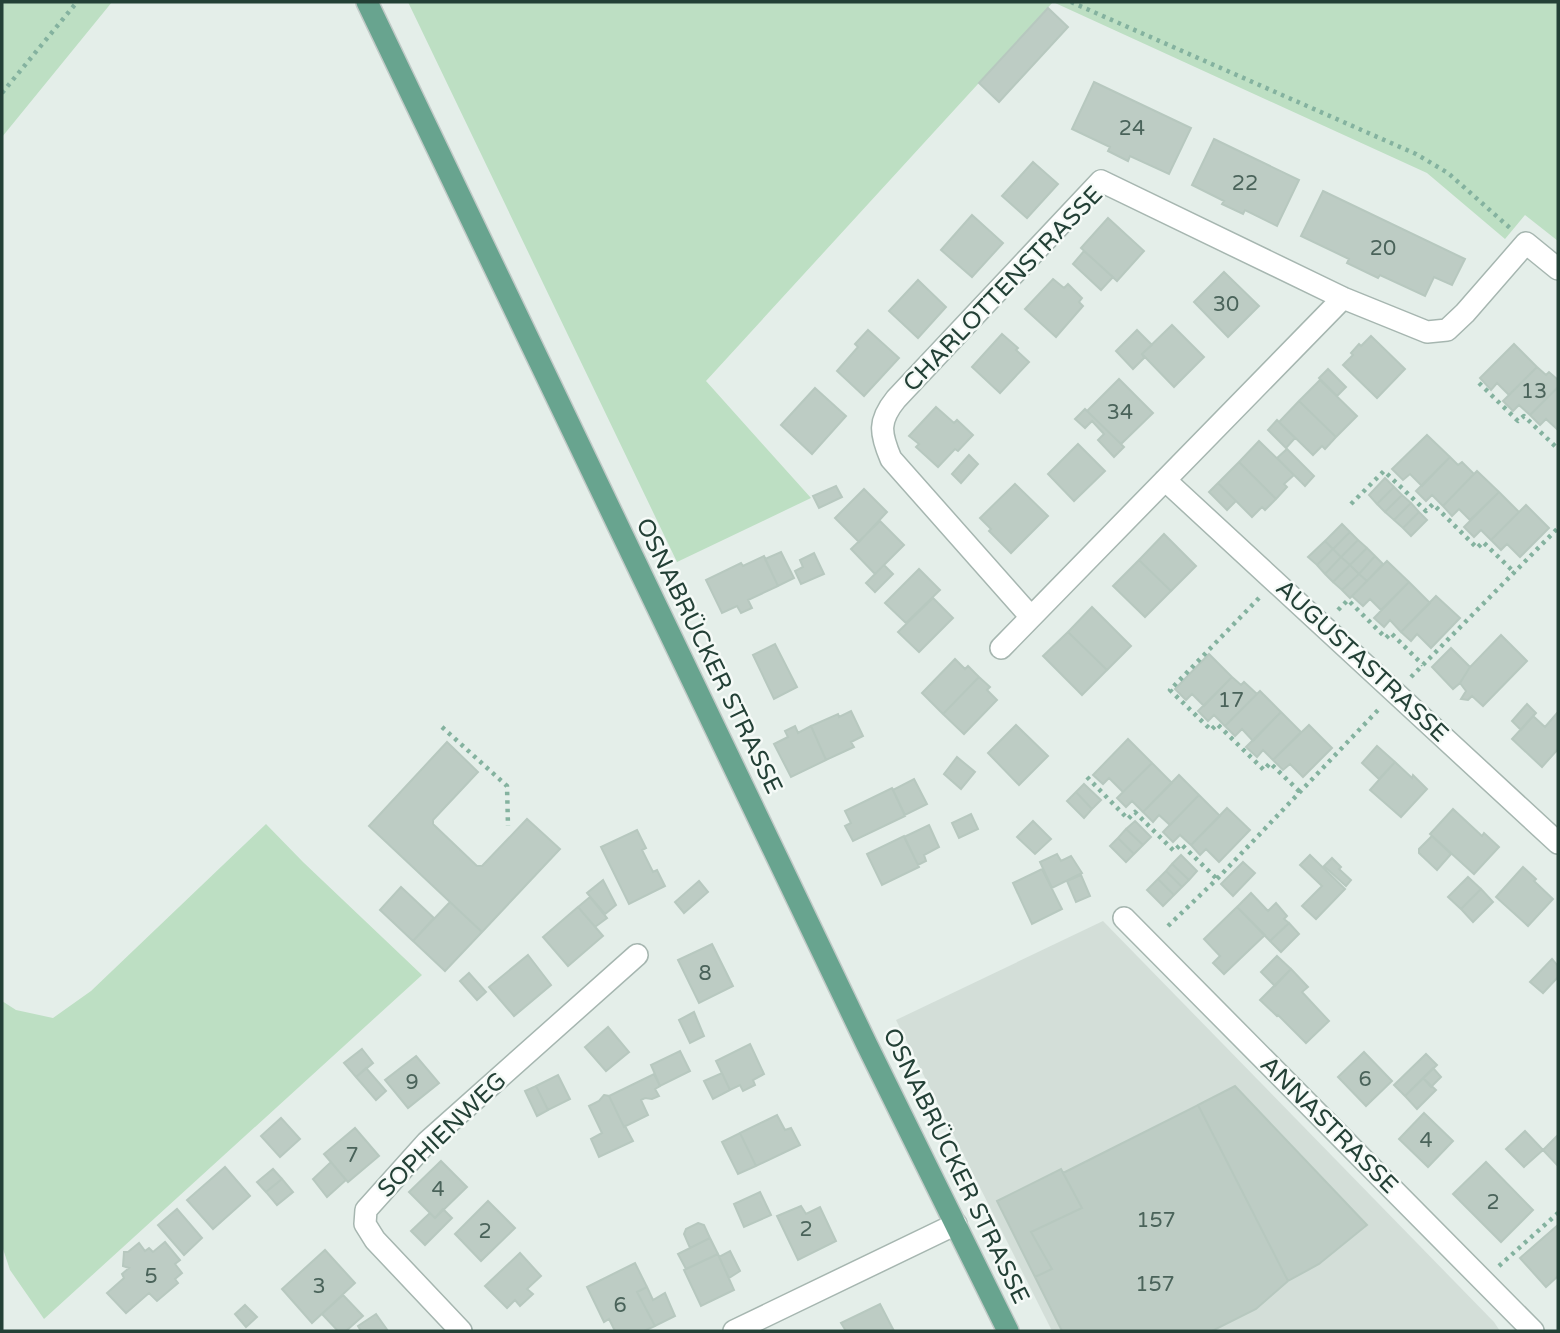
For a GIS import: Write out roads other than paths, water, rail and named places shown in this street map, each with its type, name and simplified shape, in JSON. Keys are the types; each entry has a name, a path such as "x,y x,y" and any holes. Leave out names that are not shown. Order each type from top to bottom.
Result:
{"main road":[{"name":"OSNABRÜCKER STRASSE","path":"367,2 867,1045 1008,1331"}],"street":[{"name":"CHARLOTTENSTRASSE","path":"1031,617 891,458 883,440 882,424 886,411 896,398 1101,181 1343,298 1427,332 1447,330 1526,243 1558,269"},
{"path":"1001,648 1343,298"},
{"name":"AUGUSTASTRASSE","path":"1165,480 1558,843"},
{"name":"ANNASTRASSE","path":"1124,918 1533,1331"},
{"name":"SOPHIENWEG","path":"461,1331 375,1240 365,1224 366,1210 427,1142 637,955"},
{"path":"734,1331 956,1224"}]}
